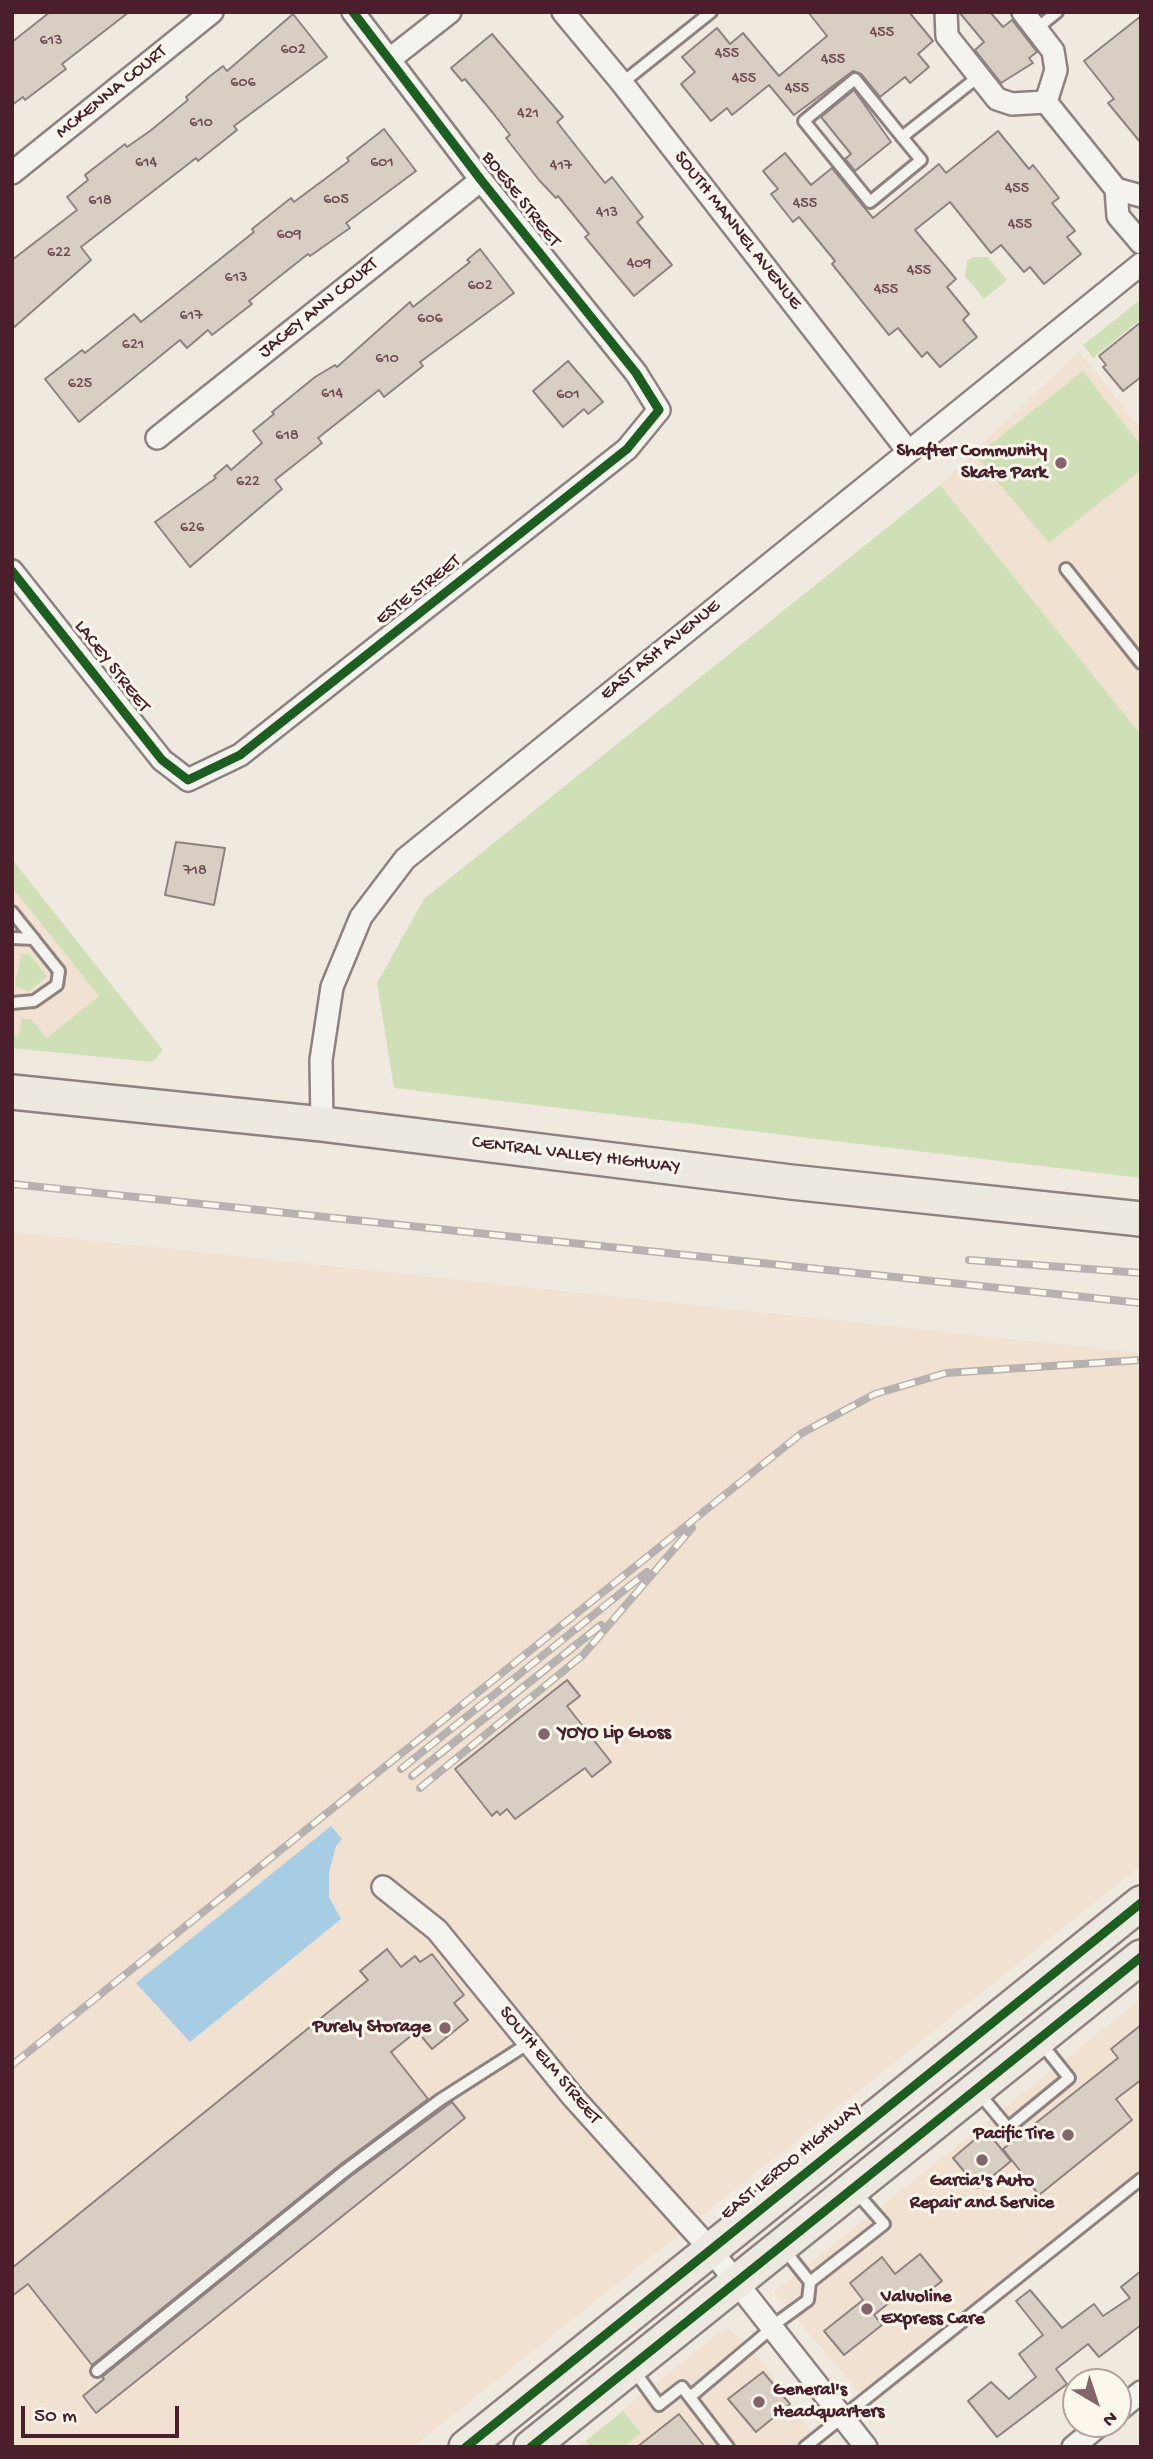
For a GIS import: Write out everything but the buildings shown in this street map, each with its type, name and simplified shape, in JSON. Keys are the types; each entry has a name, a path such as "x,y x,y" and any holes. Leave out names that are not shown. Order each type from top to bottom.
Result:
{"main road":[{"name":"CENTRAL VALLEY HIGHWAY","path":"12,1092 323,1124 791,1182 1141,1219"},
{"name":"EAST LERDO HIGHWAY","path":"466,2447 1141,1903"},
{"path":"546,2439 631,2367 1141,1957"}],"street":[{"name":"MCKENNA COURT","path":"12,173 212,12"},
{"name":"BOESE STREET","path":"354,12 481,180 636,373 659,410"},
{"path":"390,59 450,12"},
{"name":"SOUTH MANNEL AVENUE","path":"563,12 622,83 908,452"},
{"path":"946,12 947,36 997,99 1012,104 1046,102"},
{"path":"1023,12 1054,51 1056,70 1046,102"},
{"path":"1046,102 1116,189 1118,216 1141,243"},
{"name":"JACEY ANN COURT","path":"157,438 481,180"},
{"path":"1116,189 1141,196"},
{"name":"EAST ASH AVENUE","path":"323,1124 321,1060 332,986 361,917 405,859 1141,264"},
{"name":"ESTE STREET","path":"188,780 240,755 627,449 659,410"},
{"name":"LACEY STREET","path":"12,570 162,760 188,780"},
{"name":"SOUTH ELM STREET","path":"383,1887 437,1930 573,2097 711,2250 866,2447"}],"lane":[{"path":"622,83 711,12"},
{"path":"1036,29 1057,12"},
{"path":"902,137 978,77"},
{"path":"855,79 902,137 921,160 870,202 804,121 855,79"},
{"path":"1066,569 1141,663"},
{"path":"12,912 59,971 57,985 34,1001 12,1003"},
{"path":"12,938 34,939"},
{"path":"976,2089 1008,2128 1069,2078 1039,2039"},
{"path":"97,2371 346,2170 440,2100 529,2043"},
{"path":"805,2447 1141,2179"},
{"path":"810,2281 884,2224 853,2189"},
{"path":"690,2397 808,2300 810,2281 781,2246"},
{"path":"631,2367 659,2405 682,2387 728,2447"}],"shaded area":[{"path":"1079,351 1141,429 1141,735 940,485"},
{"path":"12,874 160,1060 12,1043"},
{"path":"12,1232 1141,1353 1141,1865 413,2447 12,2447"},
{"path":"1141,1999 1141,2189 871,2406 774,2292"},
{"path":"726,2327 751,2346 816,2439 806,2447 577,2447"}],"green space":[{"path":"972,257 988,257 1007,280 984,299 965,276 967,261"},
{"path":"1141,299 1141,319 1093,358 1083,345"},
{"name":"Shafter Community Skate Park","path":"1083,371 1141,446 1141,470 1049,543 976,456"},
{"path":"940,485 1141,735 1141,1178 394,1088 377,983 424,899"},
{"path":"12,859 163,1050 152,1062 12,1048 12,1035 19,1036 21,1019 31,1019 47,1038 99,996 12,887"},
{"path":"21,954 29,954 47,976 30,991 15,986"},
{"path":"623,2411 641,2433 623,2447 591,2447 586,2441"}],"water":[{"path":"331,1826 342,1839 336,1846 329,1873 329,1897 341,1919 190,2042 136,1983"}],"railway":[{"path":"12,1184 1141,1303"},
{"path":"969,1260 1141,1273"},
{"path":"12,2065 802,1433 875,1394 946,1373 1141,1360"},
{"path":"420,1788 583,1655 692,1528"},
{"path":"401,1769 647,1572"},
{"path":"412,1776 601,1625"}],"cycle path":[{"path":"12,571 162,760 188,780 240,755 627,449 659,410 636,373 481,180 353,12"},
{"path":"466,2447 1141,1903"},
{"path":"531,2447 1141,1957"}],"place":[{"name":"Shafter Community Skate Park","path":"1061,463"},
{"name":"YOYO Lip GLoss","path":"544,1734"},
{"name":"Purely Storage","path":"445,2028"},
{"name":"Pacific Tire","path":"1068,2135"},
{"name":"Garcia's Auto Repair and Service","path":"982,2160"},
{"name":"Valvoline Express Care","path":"867,2309"},
{"name":"General's Headquarters","path":"759,2402"}]}
